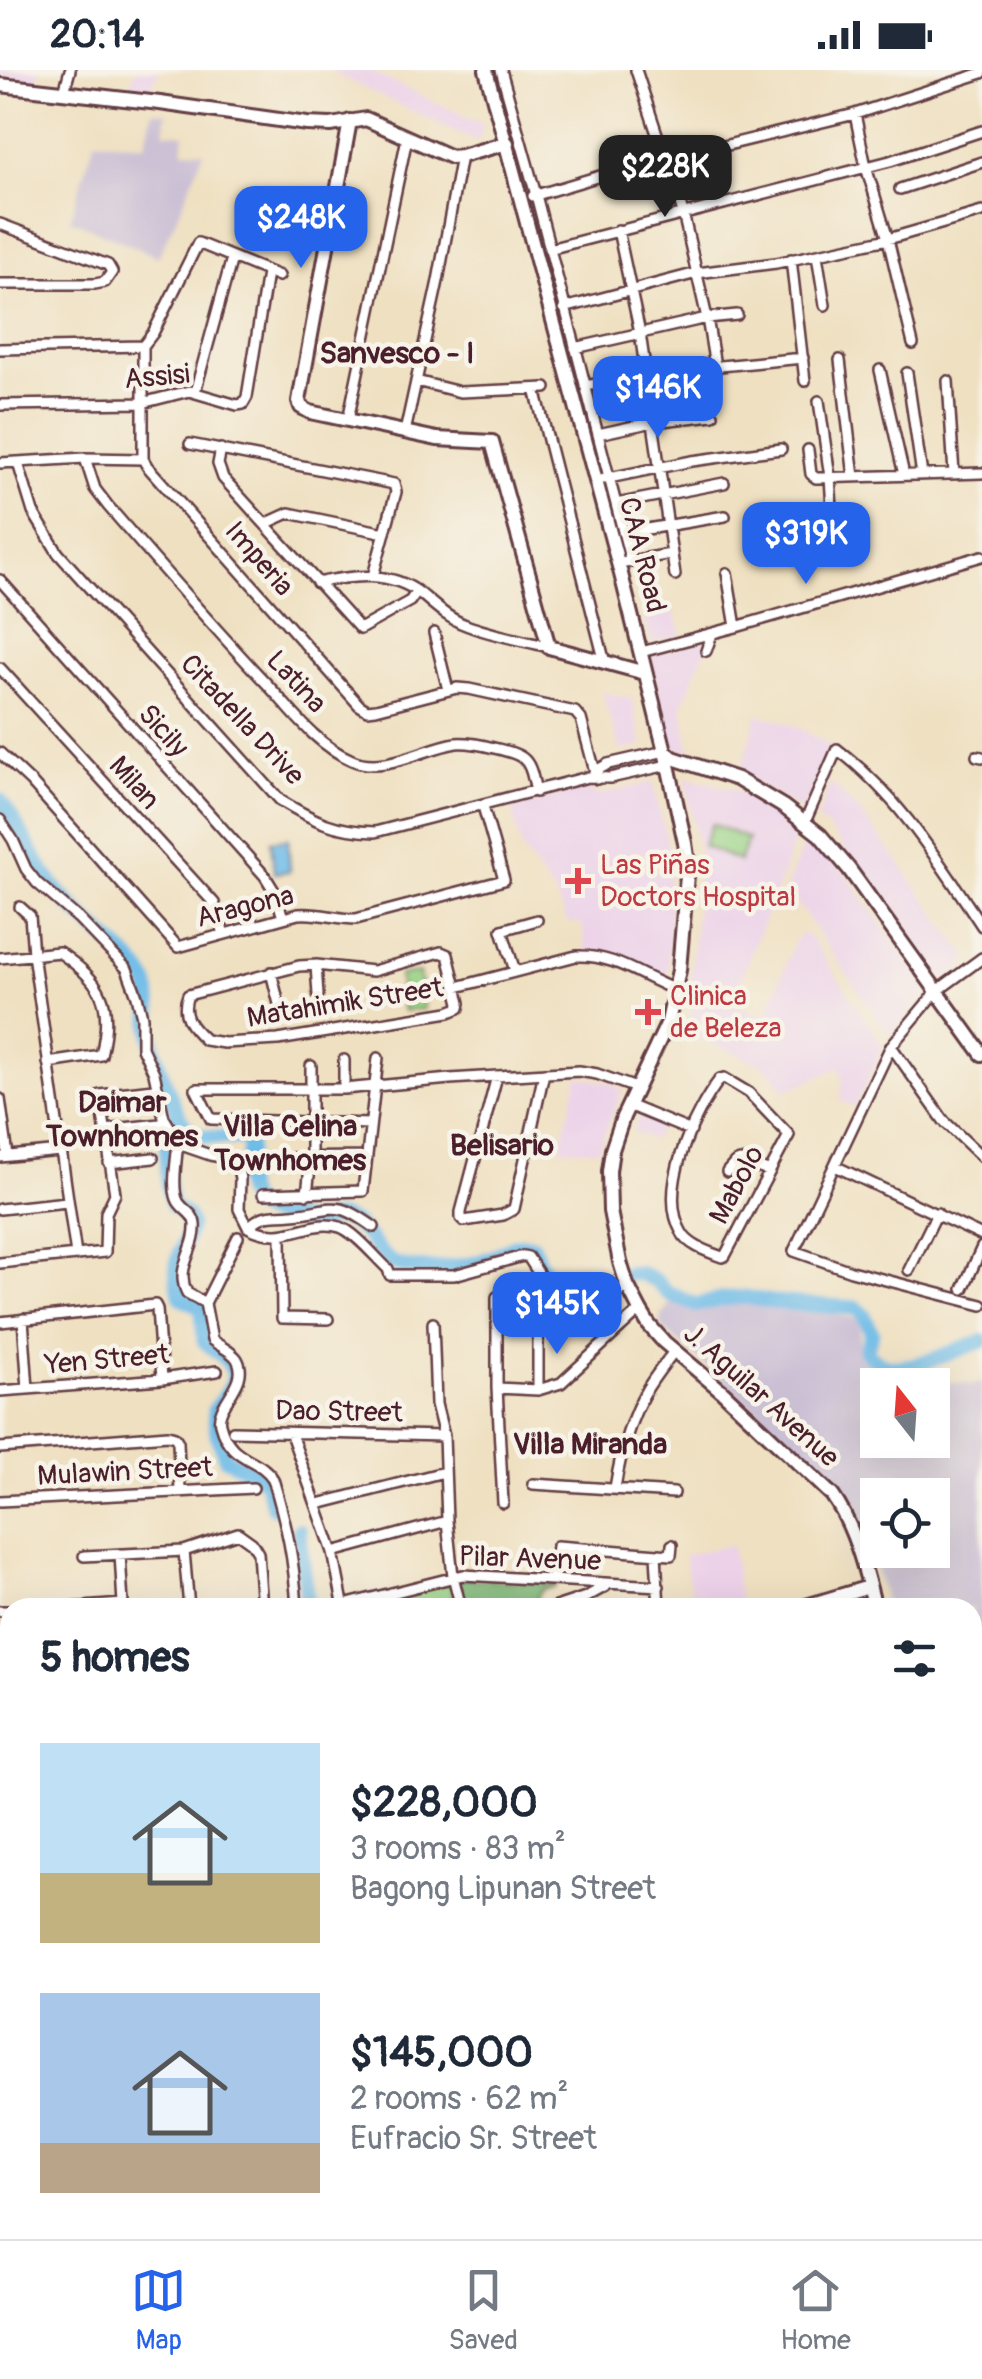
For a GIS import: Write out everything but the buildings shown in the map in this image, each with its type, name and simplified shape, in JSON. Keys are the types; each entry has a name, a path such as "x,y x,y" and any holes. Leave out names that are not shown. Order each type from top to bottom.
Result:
{"main road":[{"name":"CAA Road","path":"486,70 603,480 624,562 645,673 669,758"},
{"path":"0,85 307,124 366,119 446,156 462,156 506,143"},
{"path":"350,120 299,403 310,412 458,442 488,441 494,445 549,647 645,673"},
{"path":"628,1105 668,1022 676,990 688,862 669,758 738,780 820,835 849,869 982,1054"},
{"name":"J. Aguilar Avenue","path":"628,1105 609,1171 612,1222 620,1264 640,1310 674,1350 825,1486 843,1510 872,1598"},
{"path":"832,1598 869,1587"}],"street":[{"path":"64,92 70,70"},
{"path":"501,70 598,434 603,480 616,504 624,562 672,554"},
{"path":"636,70 683,213 716,366"},
{"path":"521,199 855,114 982,71"},
{"path":"855,114 913,344"},
{"path":"549,249 866,167 982,131"},
{"path":"348,420 407,138"},
{"path":"405,432 462,156"},
{"path":"900,188 982,162"},
{"path":"564,308 697,273 776,263 888,239 982,212"},
{"path":"253,213 283,230 328,241"},
{"path":"0,224 112,268 108,280 95,284 0,284"},
{"path":"618,230 640,333 675,575"},
{"path":"0,463 143,459 143,346 154,333 198,243 279,276"},
{"path":"817,254 825,304"},
{"path":"195,392 232,258"},
{"path":"791,259 805,381"},
{"name":"Assisi","path":"0,405 142,403 195,392 240,405 246,400 267,273"},
{"path":"575,348 707,318 737,315"},
{"path":"0,349 143,346"},
{"path":"585,386 716,366 803,358"},
{"path":"840,360 854,476"},
{"path":"880,370 904,475"},
{"path":"906,373 922,474"},
{"path":"948,381 954,474"},
{"path":"416,382 460,392 540,389 606,663"},
{"path":"819,401 833,524"},
{"path":"598,434 713,415"},
{"path":"190,444 394,484 397,488 373,576"},
{"path":"221,449 218,464 223,478 360,628 410,601 417,591"},
{"path":"603,480 660,466 781,449"},
{"path":"808,450 811,474 816,478 982,473"},
{"name":"Latina","path":"84,458 95,490 108,506 318,739 359,763 380,763 453,744 484,745 526,758 536,792"},
{"name":"Imperia","path":"143,459 367,710 448,690 469,689 575,712 581,719 593,775"},
{"name":"Citadella Drive","path":"18,463 32,512 58,553 280,800 306,816 347,832 375,832 593,775 627,773 669,758"},
{"path":"616,504 724,483"},
{"path":"265,524 289,513 385,533"},
{"path":"623,533 725,516"},
{"path":"641,652 982,556"},
{"path":"727,573 736,628"},
{"path":"317,582 354,575 399,582 465,625 549,647"},
{"name":"Sicily","path":"0,580 265,876 276,894 282,918"},
{"path":"434,633 448,690"},
{"path":"706,651 712,634"},
{"name":"Milan","path":"0,668 214,903 224,934"},
{"path":"805,822 837,749 904,812 982,926"},
{"name":"Aragona","path":"0,754 31,782 176,946 310,912 356,919 504,880 484,806"},
{"name":"Citadella Drive","path":"593,775 608,764 624,760 669,758"},
{"path":"624,760 627,773"},
{"path":"0,820 37,883 78,918 127,969 138,996 142,1048 154,1074 162,1121 180,1143 210,1156 232,1159 240,1179 239,1209 250,1225 264,1234 280,1236 340,1227 350,1232 390,1275 454,1274 528,1257 551,1296 570,1313 598,1308 627,1283"},
{"path":"20,907 30,916 76,1255"},
{"path":"515,972 502,930 537,920"},
{"path":"0,958 59,952 91,977 106,1014 101,1056 48,1063"},
{"name":"Matahimik Street","path":"444,952 448,954 457,987 459,1008 248,1043 205,1040 188,1021 184,1006 188,996 271,972 316,965 373,971 444,952"},
{"path":"457,987 576,956 596,956 676,990"},
{"path":"981,958 937,991 891,1046 794,1251 851,1271 982,1305"},
{"path":"316,965 318,995"},
{"path":"271,972 281,1012"},
{"path":"891,1046 944,1120 982,1158"},
{"path":"263,1194 364,1191 378,1058"},
{"path":"344,1060 344,1090"},
{"path":"307,1194 312,1066"},
{"path":"370,1124 211,1119 196,1089 344,1090 588,1072 636,1088"},
{"path":"496,1076 460,1212 461,1218 468,1221 514,1209 544,1073"},
{"name":"Mabolo","path":"720,1080 731,1080 789,1135 724,1256 688,1240 676,1220 673,1183 692,1131 712,1089 720,1080"},
{"path":"0,1264 106,1252 106,1213 115,1194 100,1094 154,1089"},
{"path":"0,1099 4,1156 60,1151"},
{"path":"628,1105 692,1131"},
{"path":"105,1130 162,1121"},
{"path":"180,1143 176,1194 195,1226 183,1268 184,1288 204,1303 210,1336 235,1356 240,1369 236,1387 220,1415 220,1424 237,1454 268,1472 273,1480 288,1530 296,1598"},
{"path":"262,1158 367,1156"},
{"path":"110,1163 153,1158"},
{"path":"728,1172 740,1160 768,1171"},
{"path":"836,1166 982,1236"},
{"path":"0,1209 67,1202"},
{"path":"250,1225 265,1214 296,1214 333,1207 355,1214 374,1228"},
{"path":"909,1270 937,1213"},
{"path":"280,1236 282,1318 328,1319"},
{"path":"204,1303 238,1238"},
{"path":"963,1289 982,1247"},
{"path":"498,1297 497,1388 503,1503"},
{"path":"0,1322 155,1305 162,1379"},
{"path":"497,1388 538,1390 561,1383 640,1310"},
{"path":"22,1319 28,1390"},
{"path":"433,1323 436,1404 444,1436 447,1521 458,1598"},
{"path":"538,1325 538,1390"},
{"path":"615,1488 636,1410 674,1350"},
{"name":"Yen Street","path":"0,1392 217,1372"},
{"name":"Dao Street","path":"234,1431 444,1436"},
{"path":"291,1434 318,1504 342,1598"},
{"path":"0,1448 168,1435 178,1442 180,1490"},
{"path":"318,1504 444,1472"},
{"path":"533,1484 674,1492"},
{"name":"Mulawin Street","path":"0,1501 252,1488"},
{"path":"333,1552 447,1521"},
{"path":"84,1556 184,1551 235,1533 252,1543 258,1554 261,1598"},
{"path":"553,1580 556,1546 671,1555 672,1546"},
{"path":"184,1551 188,1598"},
{"path":"120,1554 123,1598"},
{"path":"656,1554 659,1598"},
{"name":"Pilar Avenue","path":"371,1598 452,1576 658,1586"},
{"path":"583,1598 609,1584"},
{"path":"391,1592 392,1598"}],"shaded area":[{"path":"0,70 40,70 37,83 0,78"},
{"path":"136,70 159,70 148,93 128,90"},
{"path":"367,70 484,125 477,142 331,72"},
{"path":"153,111 167,113 164,132 184,134 183,150 204,151 158,257 70,219 95,140 145,145"},
{"path":"672,605 682,636 651,642 643,612"},
{"path":"709,640 682,706 691,754 671,746 650,656"},
{"path":"602,692 632,699 643,746 620,750"},
{"path":"758,714 796,726 831,747 802,810 740,773"},
{"path":"685,777 735,790 798,824 781,879 730,1004 767,1016 795,940 803,933 811,938 884,1047 855,1106 840,1101 840,1067 786,1091 766,1066 684,1032 701,992 690,987 700,857"},
{"name":"Las Piñas Doctors Hospital","path":"653,782 672,864 633,850 628,865 669,875 667,981 608,952 585,951 582,924 567,922 556,897 522,849 511,809 585,787 599,795"},
{"path":"830,783 859,811 968,958 964,966 940,983 827,826 817,820"},
{"path":"807,836 847,875 929,991 890,1036 786,887"},
{"path":"578,1076 611,1083 623,1090 598,1150 560,1148"},
{"path":"639,1116 661,1124 654,1140 633,1132"},
{"path":"671,1301 694,1310 750,1303 786,1305 860,1319 860,1357 871,1368 860,1368 860,1458 950,1458 950,1382 982,1382 982,1598 884,1598 876,1568 950,1568 950,1478 860,1478 860,1520 852,1502 809,1457 660,1326"},
{"path":"732,1545 739,1598 692,1598 684,1555"}],"green space":[{"path":"712,824 748,839 739,861 703,846"},
{"path":"419,973 424,1009 403,1011 399,975"},
{"path":"457,1578 556,1584 543,1589 538,1598 462,1598"},
{"path":"450,1582 454,1598 397,1598"}],"water":[{"path":"288,839 290,871 274,873 271,841"}],"waterway":[{"path":"0,800 55,887 143,975 149,990 154,1046 184,1124 205,1136 248,1140 244,1184 251,1202 262,1212 309,1222 344,1219 360,1229 392,1262 413,1268 468,1265 514,1246 532,1245 554,1289 578,1305 592,1299 606,1283 628,1273 642,1274 668,1293 696,1305 746,1297 857,1308 872,1333 866,1351 889,1366 926,1361 982,1341"},
{"path":"176,1116 166,1140 168,1185 172,1206 186,1215 190,1224 178,1259 178,1285 181,1297 202,1308 204,1341 225,1358 234,1375 214,1411 225,1458 265,1479 273,1507"},
{"path":"299,1530 307,1598"}],"place":[{"name":"Las Piñas Doctors Hospital","path":"578,881"},
{"name":"Clinica de Beleza","path":"648,1012"}],"district":[{"name":"Sanvesco - I","path":"397,353"},
{"name":"Daimar Townhomes","path":"122,1119"},
{"name":"Villa Celina Townhomes","path":"290,1143"},
{"name":"Belisario","path":"502,1145"},
{"name":"Villa Miranda","path":"590,1444"}]}
